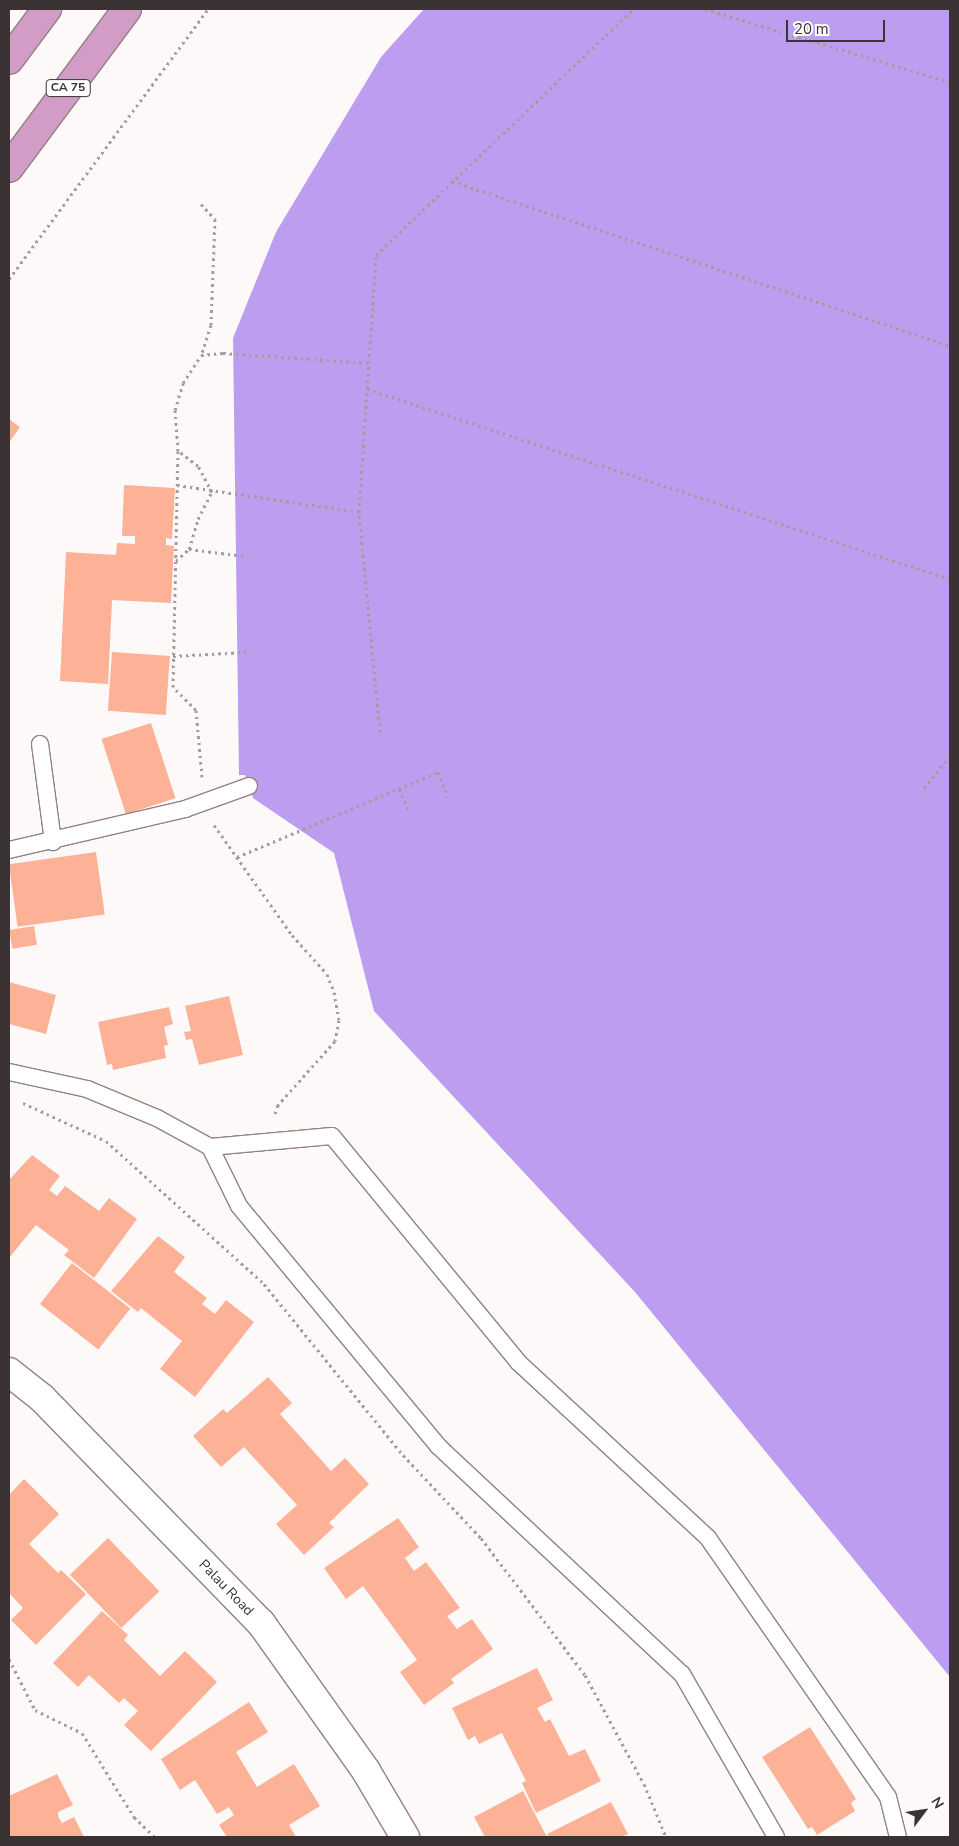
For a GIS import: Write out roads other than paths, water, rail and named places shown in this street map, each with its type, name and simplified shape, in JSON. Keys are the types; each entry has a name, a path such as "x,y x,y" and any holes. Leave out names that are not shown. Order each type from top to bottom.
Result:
{"highway":[{"path":"9,60 47,9"},
{"name":"CA 75","path":"9,168 127,9"}],"street":[{"name":"Palau Road","path":"9,1372 42,1398 261,1624 366,1771 405,1837"}],"lane":[{"path":"40,744 53,842"},
{"path":"9,850 53,842 185,809 249,786"},
{"path":"9,1072 87,1089 157,1118 210,1146 332,1136 518,1362 708,1538 888,1797 898,1837"},
{"path":"210,1146 239,1206 438,1446 682,1674 776,1837"}]}
